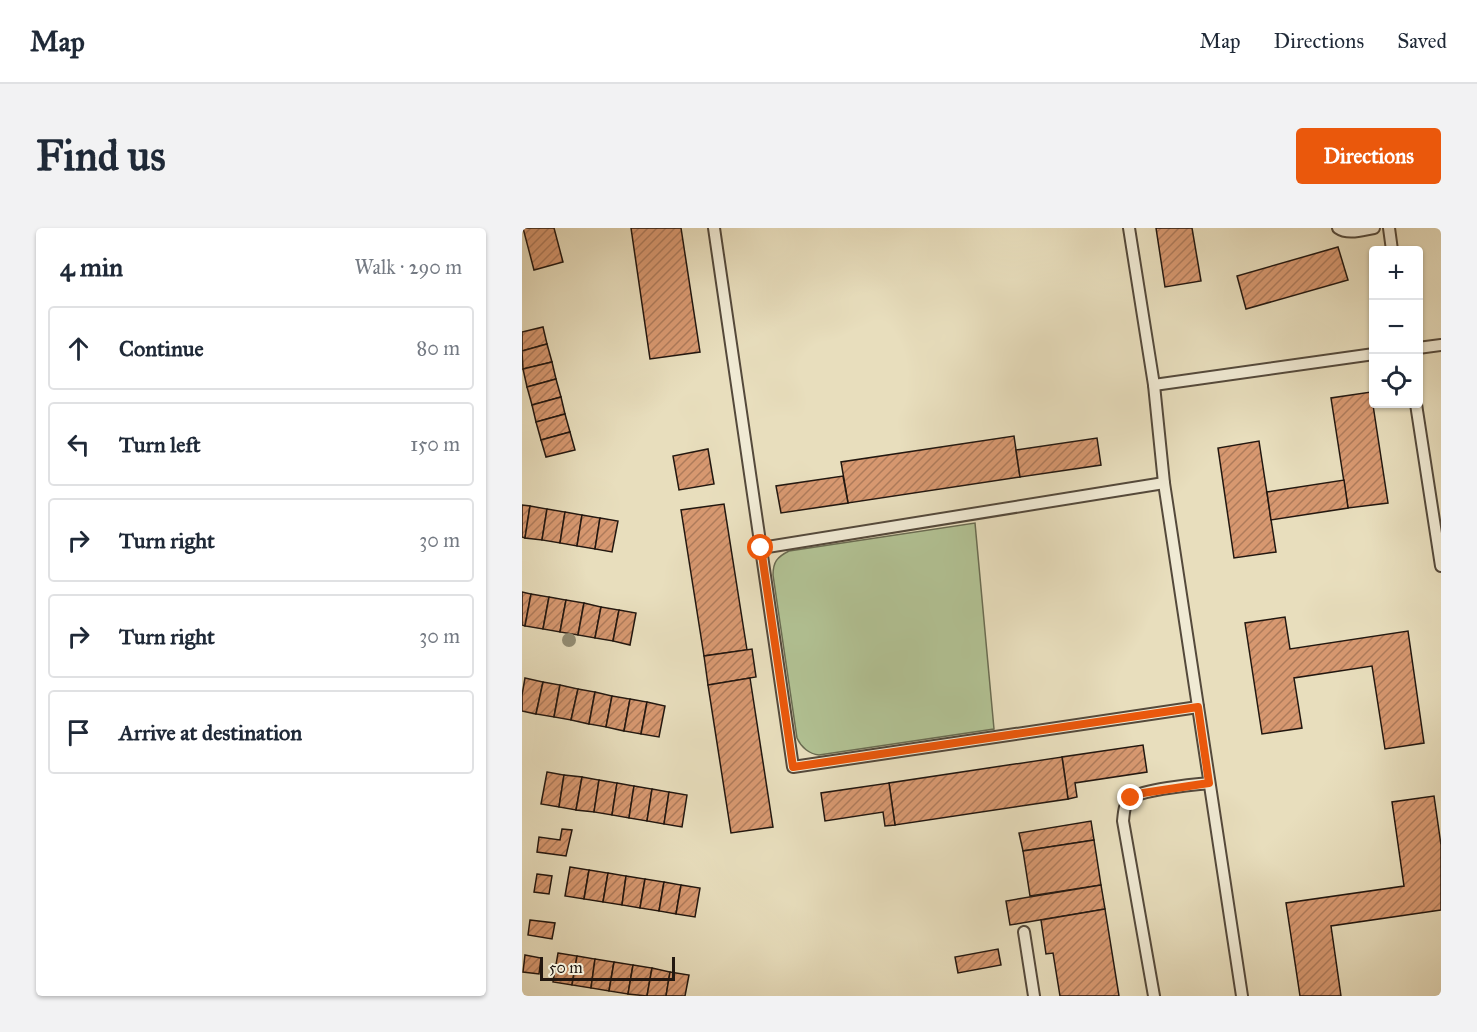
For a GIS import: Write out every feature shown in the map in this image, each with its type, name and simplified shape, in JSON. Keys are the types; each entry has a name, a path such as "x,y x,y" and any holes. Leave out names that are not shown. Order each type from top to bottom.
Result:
{"lane":[{"path":"714,228 793,767 1198,707"},
{"path":"1129,228 1154,385 1164,483 1242,996"},
{"path":"1338,228 1342,231 1355,232 1374,228"},
{"path":"1389,228 1391,246"},
{"path":"1423,347 1441,345"},
{"path":"1154,385 1369,355"},
{"path":"1417,408 1441,566"},
{"path":"761,548 1164,483"},
{"path":"1154,996 1123,821 1124,808 1131,798 1143,793 1209,783"},
{"path":"1024,932 1034,996"}],"green space":[{"path":"975,523 994,729 819,755 806,750 797,738 773,575 777,560 789,551"}],"building":[{"path":"523,228 554,228 563,262 534,270"},
{"path":"631,228 681,228 700,352 650,359"},
{"path":"1156,228 1192,228 1201,281 1165,287"},
{"path":"1338,247 1348,280 1246,309 1237,276"},
{"path":"543,327 547,344 522,351 522,332"},
{"path":"547,344 552,362 523,369 522,351"},
{"path":"552,362 556,379 527,387 523,369"},
{"path":"556,379 561,397 532,405 527,387"},
{"path":"1369,392 1369,408 1373,408 1388,503 1348,508 1331,398"},
{"path":"561,397 565,414 536,422 532,405"},
{"path":"565,414 570,432 541,440 536,422"},
{"path":"570,432 575,450 546,457 541,440"},
{"path":"1014,436 1020,477 848,503 841,462"},
{"path":"1097,438 1101,465 1020,477 1016,450"},
{"path":"1259,441 1276,552 1234,558 1218,448"},
{"path":"708,449 714,484 679,490 673,456"},
{"path":"843,476 848,503 781,513 776,486"},
{"path":"1344,480 1348,508 1271,520 1267,492"},
{"path":"724,504 747,650 704,656 681,510"},
{"path":"522,505 530,506 525,538 522,537"},
{"path":"530,506 547,509 542,540 525,538"},
{"path":"547,509 565,512 560,543 542,540"},
{"path":"565,512 582,515 577,546 560,543"},
{"path":"582,515 600,518 595,549 577,546"},
{"path":"600,518 618,521 612,552 595,549"},
{"path":"522,592 531,594 525,626 522,625"},
{"path":"531,594 549,597 543,629 525,626"},
{"path":"549,597 566,600 560,632 543,629"},
{"path":"566,600 584,603 578,635 560,632"},
{"path":"584,603 601,607 595,638 578,635"},
{"path":"601,607 619,610 613,641 595,638"},
{"path":"619,610 636,613 630,645 613,641"},
{"path":"1285,617 1290,649 1408,631 1424,743 1385,749 1372,666 1294,678 1302,728 1262,734 1245,623"},
{"path":"752,649 756,677 708,685 704,656"},
{"path":"525,678 543,682 536,714 522,711"},
{"path":"750,678 773,827 731,833 708,685"},
{"path":"543,682 560,685 554,717 536,714"},
{"path":"560,685 578,689 571,720 554,717"},
{"path":"578,689 595,692 589,724 571,720"},
{"path":"595,692 612,696 606,727 589,724"},
{"path":"612,696 630,699 624,731 606,727"},
{"path":"630,699 647,702 641,734 624,731"},
{"path":"647,702 665,706 659,737 641,734"},
{"path":"1143,745 1147,772 1075,783 1077,797 1068,799 1062,757"},
{"path":"1062,757 1068,799 895,825 889,783"},
{"path":"547,772 564,775 559,807 541,804"},
{"path":"564,775 582,777 576,810 559,807"},
{"path":"582,777 599,780 594,812 576,810"},
{"path":"599,780 617,783 612,815 594,812"},
{"path":"617,783 634,786 629,818 612,815"},
{"path":"889,783 895,825 885,826 883,812 825,821 821,793"},
{"path":"634,786 652,789 647,821 629,818"},
{"path":"652,789 669,792 664,824 647,821"},
{"path":"669,792 687,795 682,827 664,824"},
{"path":"1434,796 1441,845 1441,910 1331,926 1341,996 1300,996 1286,903 1404,886 1392,802"},
{"path":"1091,821 1094,840 1023,851 1019,833"},
{"path":"562,829 572,830 566,856 537,852 539,837 560,840"},
{"path":"1094,840 1101,885 1030,896 1023,851"},
{"path":"570,867 589,870 584,899 565,896"},
{"path":"589,870 608,873 603,902 584,899"},
{"path":"608,873 626,876 622,905 603,902"},
{"path":"537,874 552,876 549,894 534,892"},
{"path":"626,876 645,879 640,908 622,905"},
{"path":"645,879 664,882 659,911 640,908"},
{"path":"664,882 681,885 676,914 659,911"},
{"path":"681,885 700,888 695,917 676,914"},
{"path":"1101,885 1105,909 1010,925 1006,901"},
{"path":"1105,909 1119,996 1060,996 1053,953 1046,954 1041,920"},
{"path":"530,920 555,923 552,939 528,935"},
{"path":"998,949 1001,965 958,973 955,957"},
{"path":"558,953 577,956 572,985 553,982"},
{"path":"525,955 541,958 539,974 523,972"},
{"path":"577,956 595,959 591,988 572,985"},
{"path":"595,959 614,962 609,991 591,988"},
{"path":"614,962 633,965 628,994 609,991"},
{"path":"633,965 652,968 647,996 628,994"},
{"path":"652,968 670,972 666,996 647,996"},
{"path":"670,972 689,975 685,996 666,996"}],"route":[{"path":"761,548 793,767 1198,707 1209,783 1143,793 1131,798"}]}
